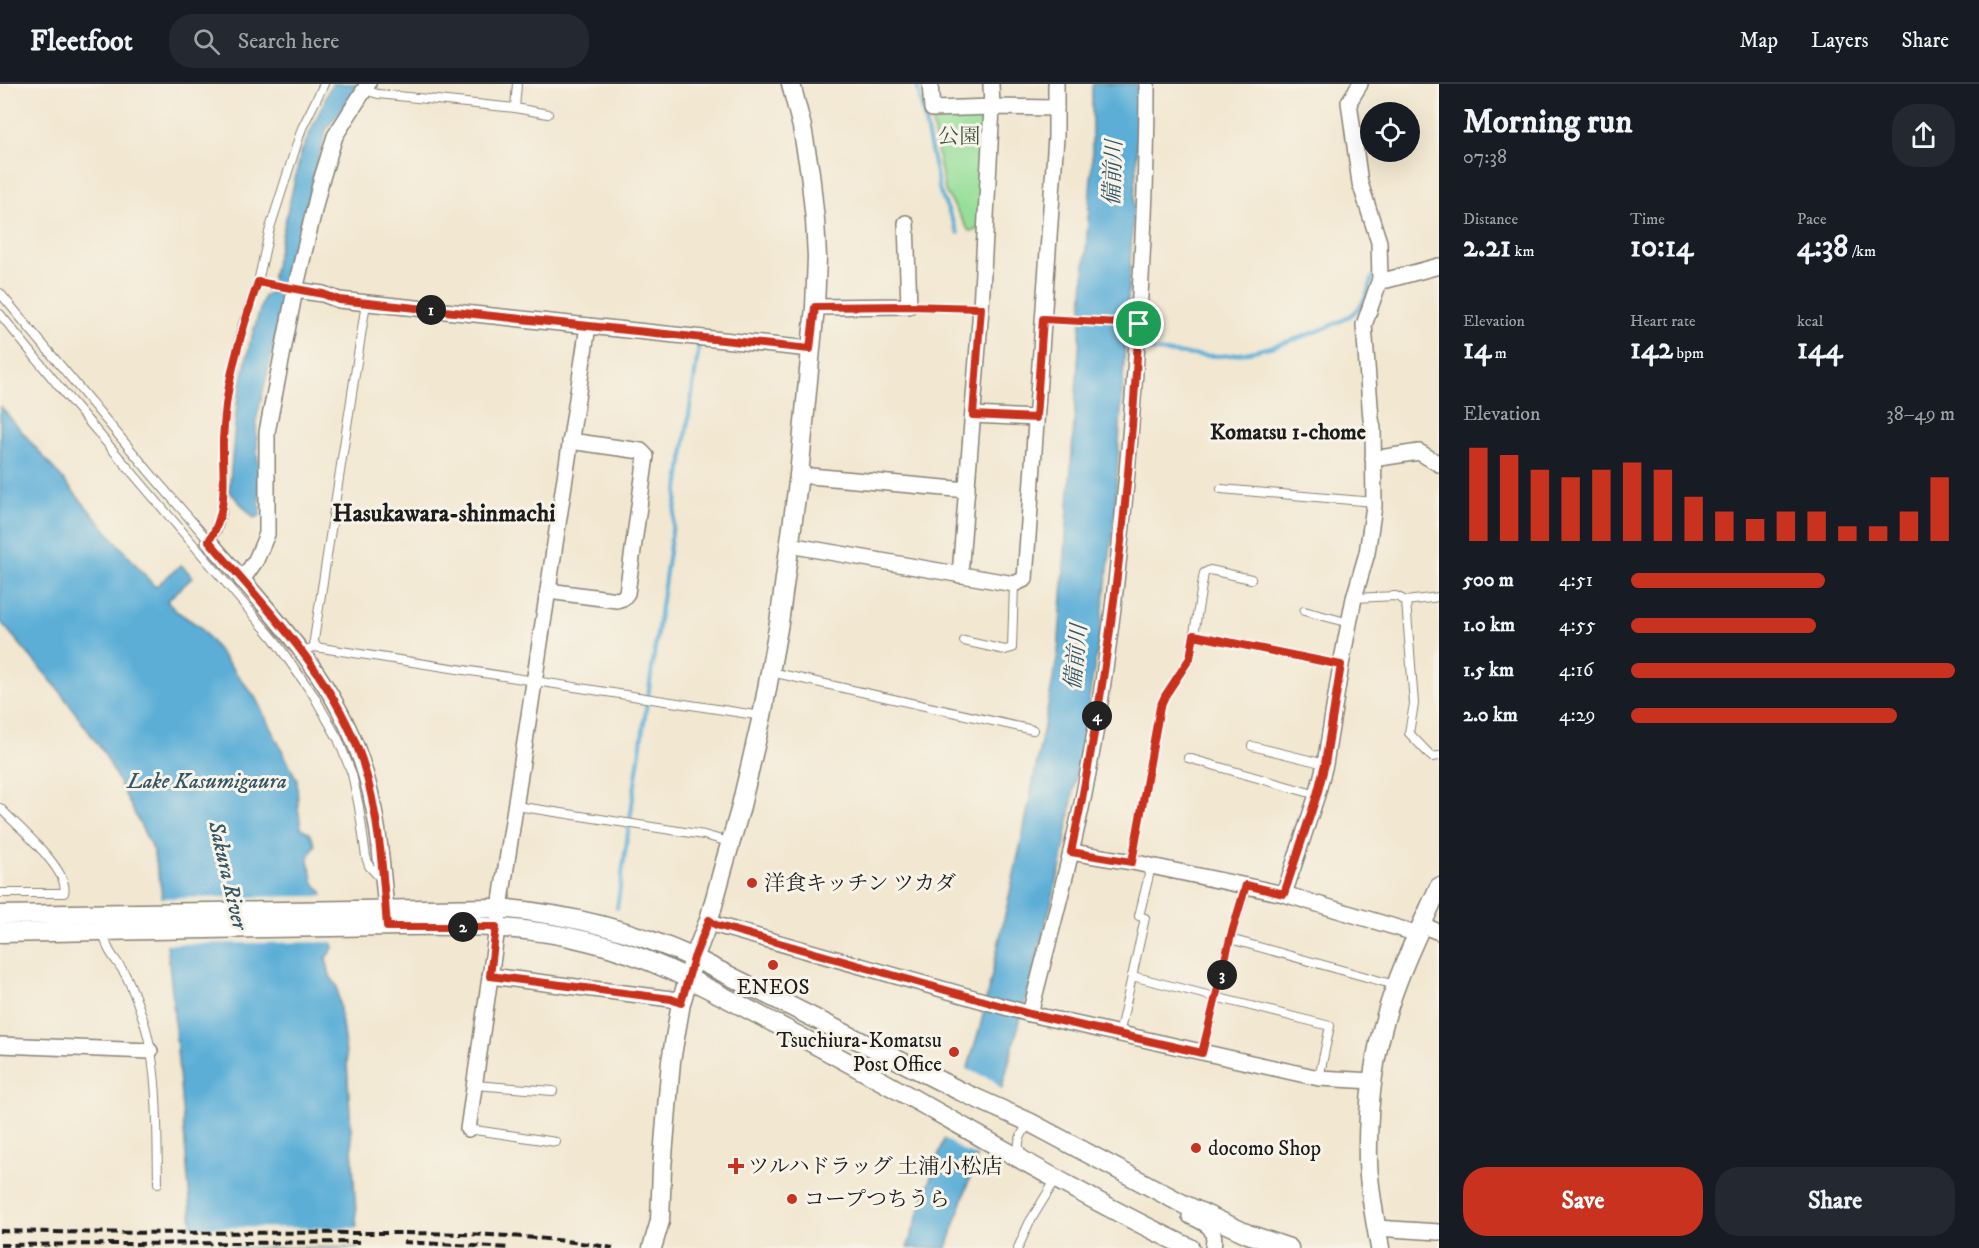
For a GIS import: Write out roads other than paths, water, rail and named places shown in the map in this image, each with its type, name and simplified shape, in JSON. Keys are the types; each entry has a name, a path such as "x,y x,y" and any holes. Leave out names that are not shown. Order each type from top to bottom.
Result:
{"street":[{"path":"652,1248 660,1221 671,1061 681,1003 694,958 709,920 762,716 779,623 799,475 815,307 817,257 806,149 791,84"},
{"path":"930,84 932,109 992,106 1056,108"},
{"path":"960,575 981,308 992,106 991,84"},
{"path":"789,545 1014,584 1024,579 1056,136 1056,84"},
{"path":"1027,1013 1071,852 1084,793 1121,548 1146,183 1147,84"},
{"path":"1284,894 1325,764 1354,598 1367,553 1374,502 1373,428 1364,325 1380,279 1379,242 1360,183 1349,102 1360,84"},
{"path":"242,580 256,560 267,534 267,432 291,289 335,136 367,85"},
{"path":"815,307 909,306 906,223"},
{"path":"1380,279 1387,280 1439,266"},
{"path":"291,289 323,294 339,300 810,349"},
{"path":"468,1129 496,927 588,326"},
{"path":"973,415 1036,418"},
{"path":"548,591 617,600 623,598 627,593 646,456 641,451 570,441"},
{"path":"1373,459 1419,452 1439,464"},
{"path":"799,475 966,490"},
{"path":"209,541 242,580 308,649 351,733 362,761 376,823 383,881 380,919"},
{"path":"1071,852 1246,885 1420,930 1439,932"},
{"path":"1380,1248 1368,1162 1373,1081 1380,1038 1396,985 1439,887"},
{"path":"0,933 108,925 380,919 499,908 593,922 648,938 694,958 960,1091 1029,1122 1194,1209 1248,1234 1289,1248"},
{"path":"0,915 108,925"},
{"path":"380,919 496,927 564,936 616,949 688,978 850,1063 1056,1180 1190,1248"},
{"path":"709,920 716,925 1027,1013 1319,1078 1373,1081"},
{"path":"490,976 671,999 681,1003"},
{"path":"0,1045 150,1051"},
{"path":"1130,1175 1145,1194 1205,1223 1212,1229 1215,1237 1213,1248"},
{"path":"1376,1228 1439,1232"}],"lane":[{"path":"0,293 150,474 209,541 217,530 222,513 223,438 227,397 242,327 258,282 270,228 302,128 324,84"},
{"path":"515,108 517,84"},
{"path":"367,85 371,92 378,94 515,108 548,114"},
{"path":"258,282 291,289"},
{"path":"366,303 314,640 308,649 762,716"},
{"path":"909,306 981,308"},
{"path":"0,314 273,638 300,675 326,716 352,774 366,856 369,866 383,881"},
{"path":"1043,319 1136,324"},
{"path":"1221,489 1374,502"},
{"path":"1132,862 1160,707 1190,658 1204,573 1210,570 1251,579"},
{"path":"964,641 1005,650 1012,648 1014,584"},
{"path":"1354,598 1396,596 1406,601 1439,597"},
{"path":"1406,601 1413,704 1409,733 1432,757 1439,756"},
{"path":"1304,611 1350,623"},
{"path":"1194,635 1341,665"},
{"path":"770,672 1033,730"},
{"path":"1252,746 1325,764"},
{"path":"1188,758 1317,795"},
{"path":"516,806 704,835 731,842"},
{"path":"0,808 60,872 66,888 64,893 0,893"},
{"path":"1119,1035 1145,918 1139,916 1151,867"},
{"path":"1202,1053 1246,885"},
{"path":"108,925 108,950 125,975 133,992 144,1021 150,1051 158,1183"},
{"path":"1230,939 1396,985"},
{"path":"1132,976 1330,1026 1319,1078"},
{"path":"474,1085 553,1091"},
{"path":"1018,1248 1029,1223 1056,1180 1055,1174 1019,1150 1020,1138 1029,1122"},
{"path":"468,1129 556,1142"}],"water":[{"path":"332,84 360,84 326,130 288,277 280,287 282,311 256,421 260,516 254,518 229,491 237,404 250,343 264,296 271,292 273,274 301,153"},
{"name":"備前川","path":"1092,84 1137,84 1137,156 1114,523 1099,639 1061,866 1003,1084 947,1248 907,1248 981,1023 1023,834 1058,654 1092,163"},
{"path":"0,406 155,587 181,565 193,577 167,601 176,611 199,626 255,697 297,780 301,828 310,833 315,845 308,858 314,883 322,892 333,948 326,958 330,976 337,986 347,1062 358,1248 194,1248 172,991 161,888 153,850 104,753 59,690 0,621"}],"waterway":[{"path":"917,84 940,192 958,233"},
{"path":"1148,350 1217,356 1251,352 1302,337 1336,323 1358,309 1365,298 1373,276"},
{"path":"617,908 699,346"}],"railway":[{"path":"0,1231 455,1234 550,1239 613,1248"},
{"path":"0,1245 361,1242"},
{"path":"403,1242 510,1248"}],"place":[{"name":"洋食キッチン ツカダ","path":"752,883"},
{"name":"ENEOS","path":"773,965"},
{"name":"Tsuchiura-Komatsu Post Office","path":"954,1052"},
{"name":"docomo Shop","path":"1196,1148"},
{"name":"ツルハドラッグ 土浦小松店","path":"736,1166"},
{"name":"コープつちうら","path":"792,1199"}],"district":[{"name":"Komatsu 1-chome","path":"1288,431"},
{"name":"Hasukawara-shinmachi","path":"444,513"}],"park label":[{"name":"公園","path":"959,136"}],"water label":[{"name":"Lake Kasumigaura","path":"207,780"},
{"name":"Sakura River","path":"229,875"}]}
